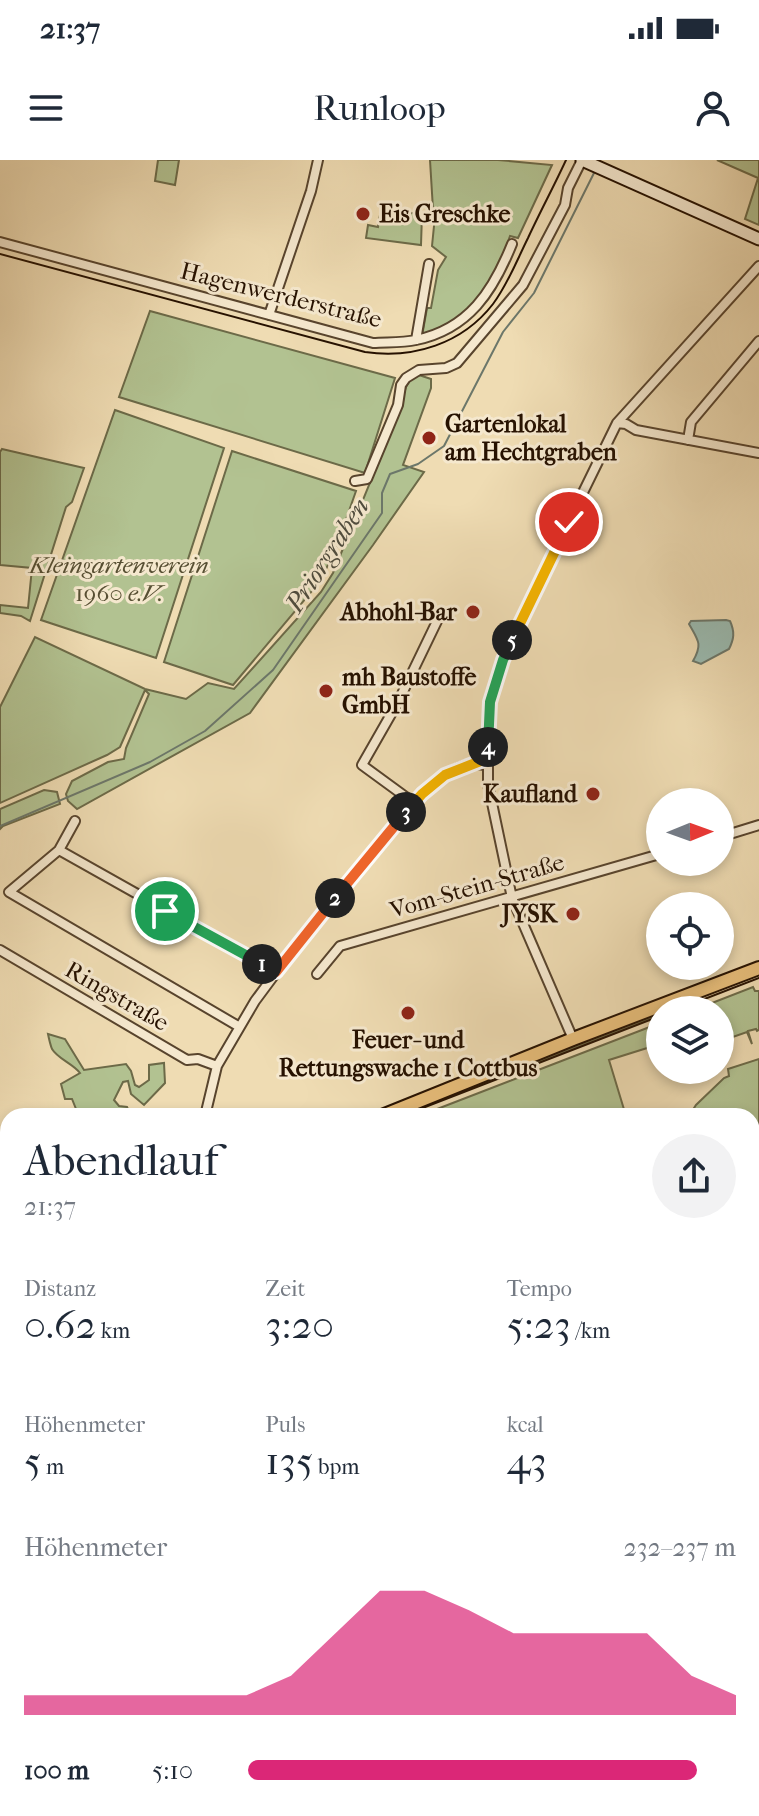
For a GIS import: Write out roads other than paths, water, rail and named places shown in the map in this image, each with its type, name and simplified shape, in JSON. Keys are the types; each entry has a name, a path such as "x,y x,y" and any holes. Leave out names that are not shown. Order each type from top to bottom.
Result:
{"main road":[{"path":"402,1108 759,968"}],"street":[{"path":"269,315 311,191 318,160"},
{"path":"355,481 367,479 406,378 419,370 446,368 457,363 523,285 565,205 568,188 584,161 759,239"},
{"name":"Hagenwerderstraße","path":"0,242 373,343 416,340 461,321 476,307 500,274 512,244"},
{"path":"416,340 429,264"},
{"path":"573,1039 512,898 488,784 490,702 520,621 617,423 759,266"},
{"path":"688,440 691,422 759,341"},
{"path":"617,423 636,430 759,453"},
{"path":"414,803 362,765 398,702 440,615"},
{"path":"207,1108 217,1066 238,1026 301,939 422,794 445,775 488,761"},
{"path":"75,821 59,850 276,972"},
{"path":"734,833 759,825"},
{"name":"Ringstraße","path":"59,850 9,892 238,1026"},
{"name":"Vom-Stein-Straße","path":"317,974 340,946 646,858"},
{"name":"Ringstraße","path":"0,950 187,1060 198,1059 217,1066"}],"water":[{"path":"691,621 730,621 733,632 729,649 701,664 693,661 699,646 689,624"}],"waterway":[{"name":"Priorgraben","path":"0,826 150,762 205,731 273,670 382,513 382,493 390,474 418,464 444,446 503,332 534,293 596,169"}],"tram line":[{"path":"0,254 365,352 401,353 452,339 481,318 493,304 508,280 566,160"},
{"path":"712,996 759,978"},
{"path":"423,1108 646,1021"}],"place":[{"name":"Eis Greschke","path":"363,214"},
{"name":"Gartenlokal am Hechtgraben","path":"429,438"},
{"name":"Abhohl-Bar","path":"473,612"},
{"name":"mh Baustoffe GmbH","path":"326,691"},
{"name":"Kaufland","path":"593,794"},
{"name":"JYSK","path":"573,914"},
{"name":"Feuer- und Rettungswache 1 Cottbus","path":"408,1013"}],"park label":[{"name":"Kleingartenverein 1960 e.V.","path":"119,579"}]}
